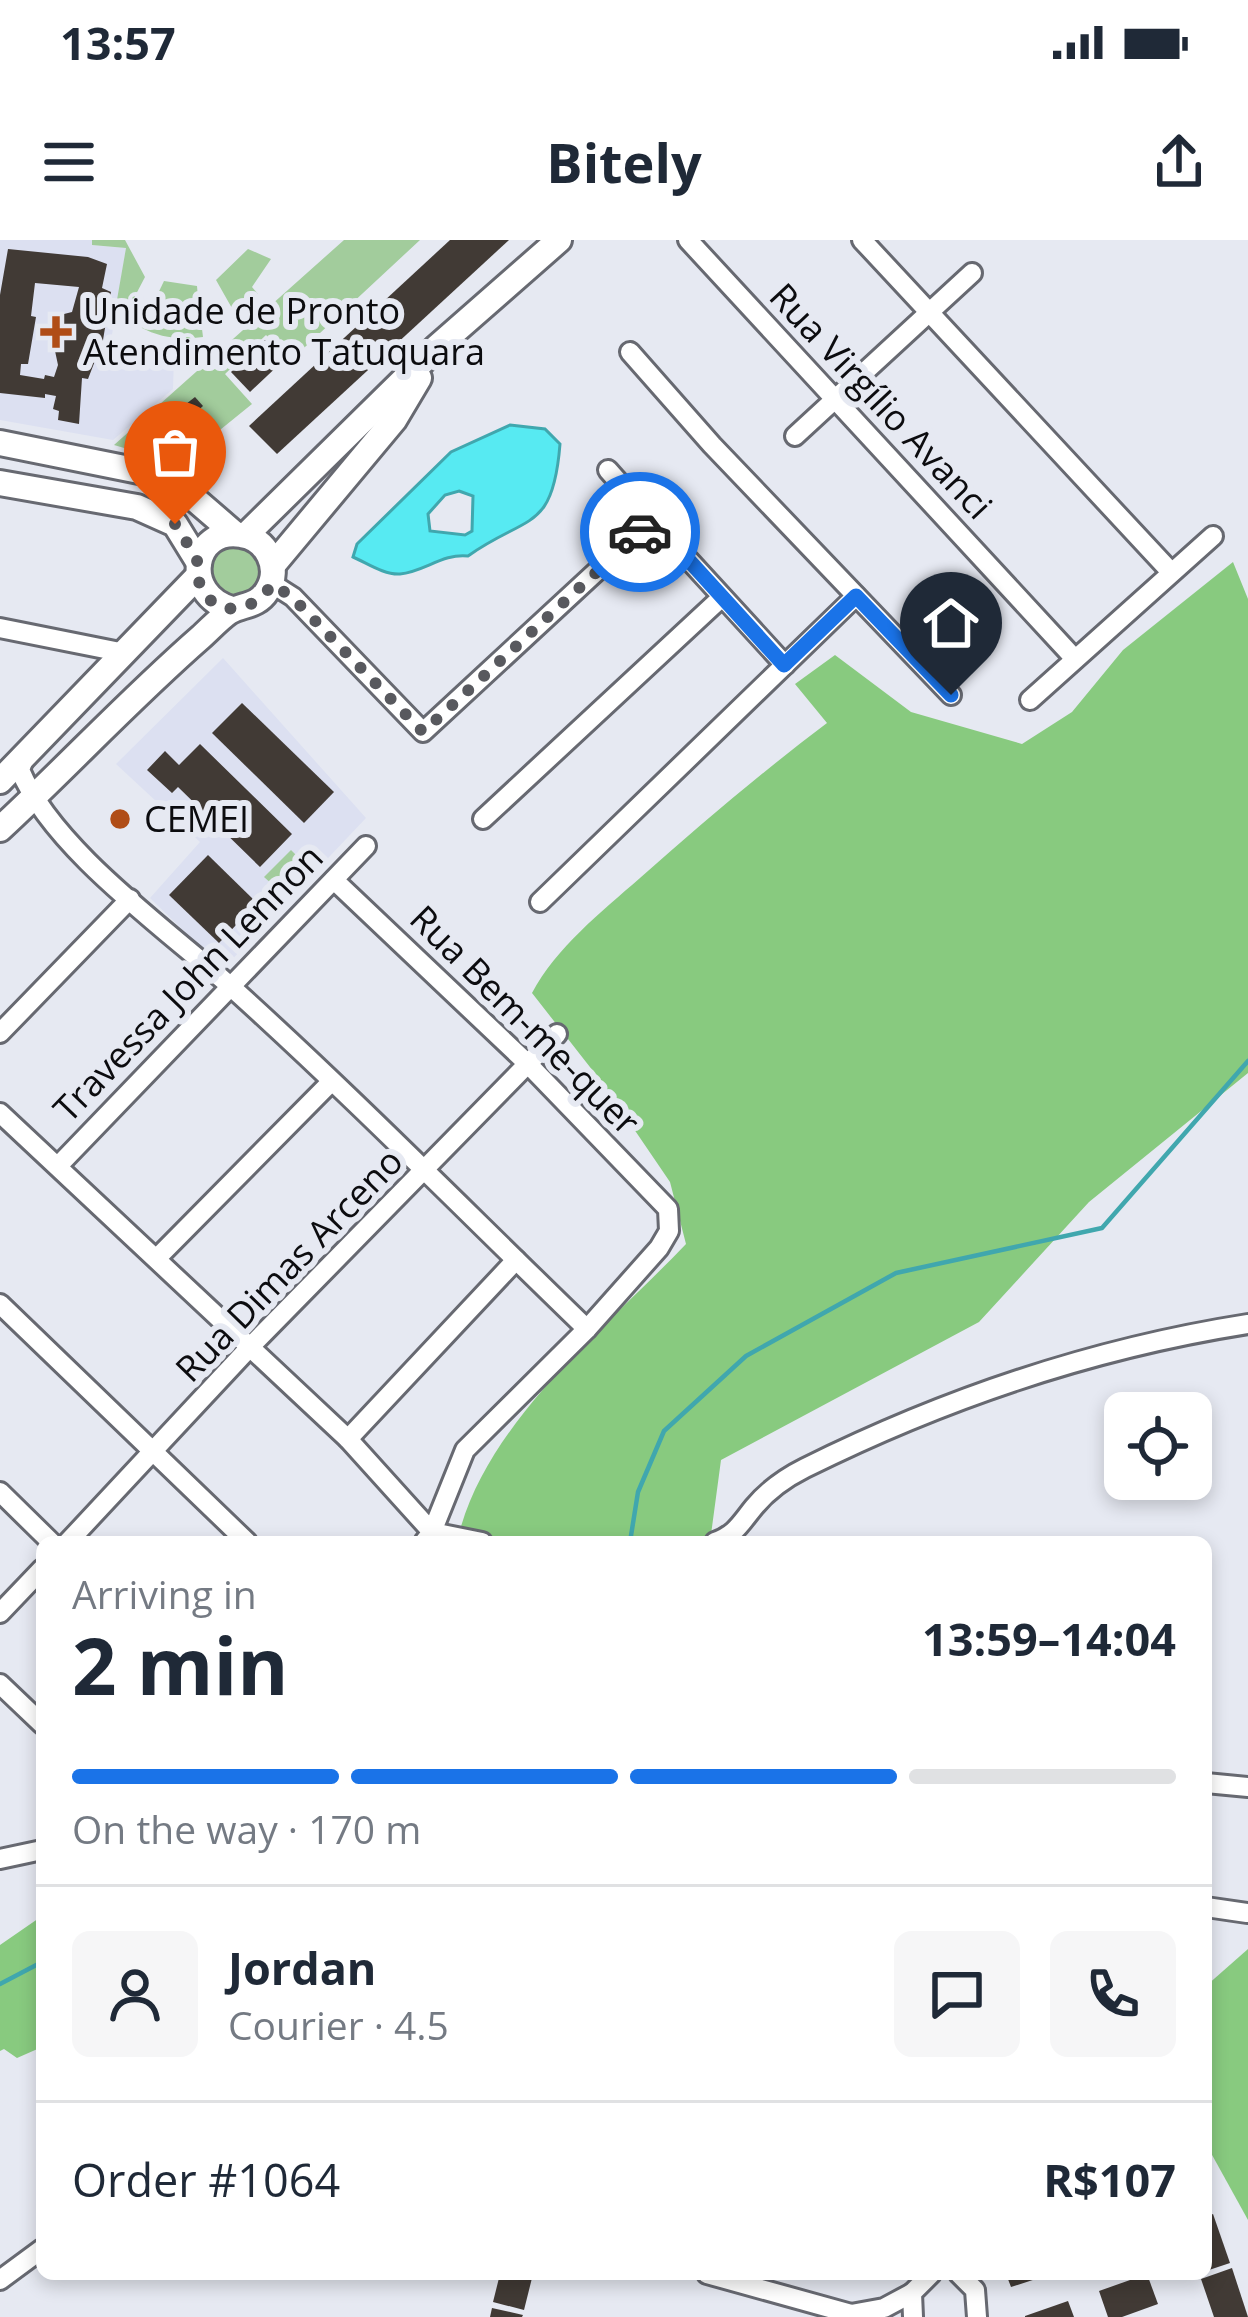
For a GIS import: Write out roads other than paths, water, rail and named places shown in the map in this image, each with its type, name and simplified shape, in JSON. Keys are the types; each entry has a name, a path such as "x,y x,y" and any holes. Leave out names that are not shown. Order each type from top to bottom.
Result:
{"main road":[{"path":"0,782 125,653 198,569 212,542 241,534 437,347 559,240"},
{"path":"0,829 232,609 256,603 272,574 394,420 437,347"},
{"path":"0,443 169,477 264,547 272,574"},
{"path":"0,483 137,507 175,524 209,598 232,609"}],"street":[{"name":"Rua Virgílio Avanci","path":"688,240 1075,658"},
{"path":"862,240 1170,572"},
{"path":"795,436 971,273"},
{"path":"630,352 951,695"},
{"path":"608,470 784,665"},
{"path":"272,574 423,732 654,522"},
{"path":"1030,700 1213,536"},
{"path":"539,902 856,596"},
{"path":"483,819 721,598"},
{"path":"0,628 125,653"},
{"path":"26,753 20,770 53,825 230,986 587,1329 465,1450 428,1536"},
{"name":"Travessa John Lennon","path":"58,1166 366,846"},
{"name":"Rua Bem-me-quer","path":"334,880 528,1064 668,1209 669,1231 659,1248 587,1329"},
{"path":"0,1033 130,899"},
{"name":"Rua Dimas Arceno","path":"74,1536 250,1347 557,1034"},
{"path":"157,1258 331,1082"},
{"path":"0,1113 348,1438 427,1536"},
{"path":"348,1438 516,1261"},
{"path":"0,1304 241,1536"},
{"path":"730,1536 755,1505 797,1472 965,1400 1091,1358 1248,1324"},
{"path":"0,1492 45,1536"},
{"path":"0,1613 36,1575"},
{"path":"0,1684 36,1718"},
{"path":"1212,1784 1248,1787"},
{"path":"0,1859 36,1851"},
{"path":"1212,1907 1247,1913"},
{"path":"0,2280 36,2253"},
{"path":"728,2280 857,2316 884,2308 925,2280"},
{"path":"912,2293 913,2317"}],"water":[{"path":"510,425 545,429 560,444 551,493 534,518 468,556 450,557 400,574 353,557 357,544 451,452","holes":["459,491 473,496 472,531 465,535 430,531 428,514 445,495"]}],"waterway":[{"path":"631,1536 638,1492 664,1431 746,1356 896,1273 1102,1228 1248,1061"},
{"path":"0,1984 36,1965"}],"place":[{"name":"Unidade de Pronto Atendimento Tatuquara","path":"56,332"},
{"name":"CEMEI","path":"120,819"}]}
